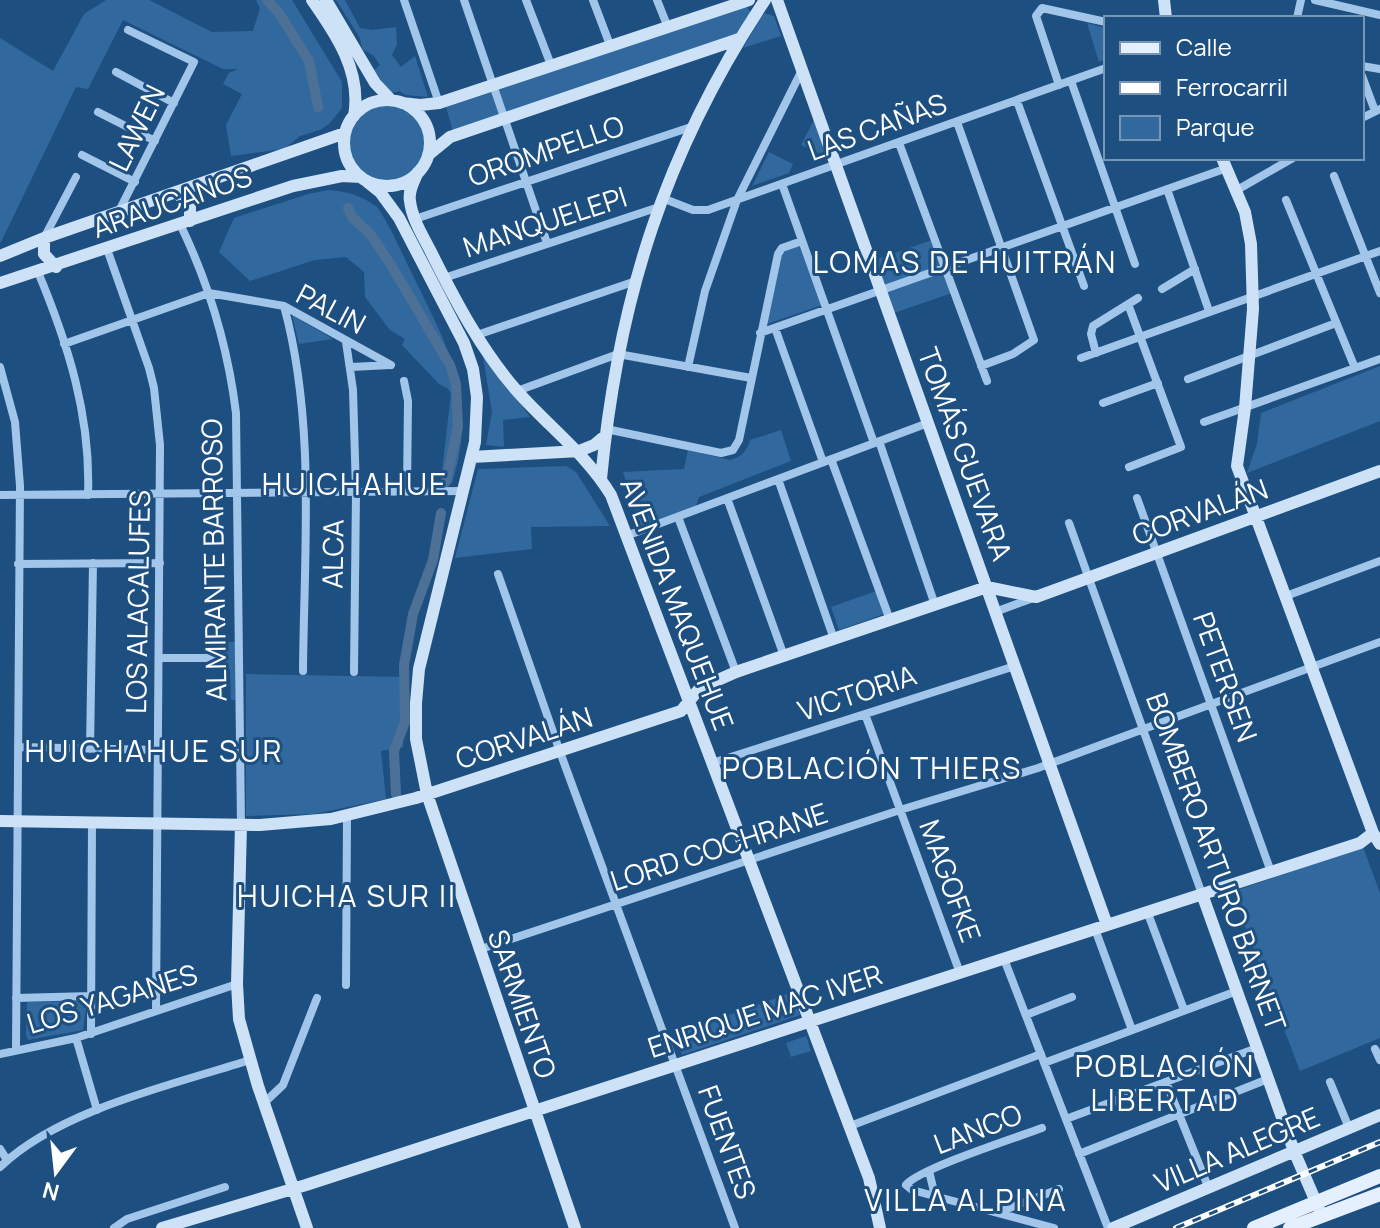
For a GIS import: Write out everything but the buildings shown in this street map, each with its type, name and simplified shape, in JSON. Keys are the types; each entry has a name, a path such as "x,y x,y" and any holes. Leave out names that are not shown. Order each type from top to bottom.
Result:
{"main road":[{"path":"312,0 350,66 356,91 354,116"},
{"path":"326,0 375,83 396,102 416,111 424,122 429,135 428,155"},
{"path":"418,172 393,186 378,185 363,178 347,159 344,145 345,133 354,116 367,105 439,103 721,4 749,0"},
{"name":"AVENIDA MAQUEHUE","path":"765,0 739,39 691,127 633,282 618,354 601,479 611,495 850,1126 875,1196 880,1228"},
{"name":"TOMÁS GUEVARA","path":"777,0 1050,764 1101,927"},
{"path":"601,479 579,451 517,391 477,335 415,219 409,193 428,155 450,137 739,39"},
{"name":"ARAUCANOS","path":"0,256 345,133"},
{"path":"1225,163 1250,234 1253,296 1245,408 1237,466 1378,836"},
{"name":"ARAUCANOS","path":"0,283 322,179 363,178"},
{"name":"SARMIENTO","path":"363,178 380,192 399,218 469,356 476,383 478,412 472,457 426,640 417,686 416,739 427,794 575,1228"},
{"path":"176,192 190,205 185,223"},
{"path":"44,238 44,254 56,267"},
{"path":"472,457 579,451 594,445 606,432"},
{"name":"CORVALÁN","path":"1036,597 1380,471"},
{"path":"987,587 1036,597"},
{"name":"CORVALÁN","path":"0,821 241,825 299,823 347,816 427,794 681,711 700,688 736,672 987,587"},
{"name":"ALMIRANTE BARROSO","path":"241,825 239,1019 307,1228"},
{"name":"ENRIQUE MAC IVER","path":"162,1228 293,1189 1378,836"},
{"name":"BOMBERO ARTURO BARNET","path":"1202,894 1294,1151 1319,1210"},
{"name":"VILLA ALEGRE","path":"1110,1228 1380,1115"},
{"path":"1290,1228 1377,1180"},
{"path":"1254,1228 1380,1194"},
{"path":"1358,1202 1380,1202"}],"street":[{"path":"404,0 439,103"},
{"path":"464,0 547,243"},
{"path":"526,0 551,65"},
{"path":"593,0 610,45"},
{"path":"657,0 667,25"},
{"path":"1315,0 1380,15"},
{"path":"1367,12 1369,1"},
{"path":"1059,85 1037,13 1042,8 1104,22"},
{"name":"LAWEN","path":"119,212 194,62 128,30"},
{"name":"LAS CAÑAS","path":"661,202 700,211 737,200 1104,69"},
{"path":"688,367 705,291 737,200 802,70"},
{"path":"116,72 174,103"},
{"path":"1071,81 1135,264"},
{"path":"1364,81 1377,110"},
{"path":"1017,101 1084,286"},
{"path":"98,112 155,141"},
{"path":"957,122 1034,340 1013,354 981,366"},
{"name":"OROMPELLO","path":"415,219 691,127"},
{"path":"899,143 987,381"},
{"path":"82,155 135,182"},
{"path":"1237,190 1287,160"},
{"path":"760,333 1167,189 1225,163"},
{"path":"1334,176 1380,293"},
{"path":"44,238 76,177"},
{"path":"782,184 935,605"},
{"path":"1167,189 1209,311"},
{"path":"1286,200 1355,368"},
{"name":"MANQUELEPI","path":"444,278 661,202"},
{"name":"ALMIRANTE BARROSO","path":"185,223 222,335 234,394 241,825"},
{"path":"606,432 721,453 729,452 738,444 778,254 782,248 802,241"},
{"name":"LOS ALACALUFES","path":"107,249 154,388 160,445 156,1011"},
{"path":"1081,358 1380,251"},
{"path":"1162,289 1195,269"},
{"path":"38,272 64,344 84,415 89,455 88,495"},
{"path":"477,335 633,282"},
{"path":"64,344 209,293"},
{"name":"PALIN","path":"209,293 284,306 391,365 351,367"},
{"path":"1096,353 1091,334 1093,326 1138,298"},
{"path":"1128,304 1181,447 1129,467"},
{"path":"284,306 298,367 305,493 303,671"},
{"path":"1188,379 1336,323"},
{"path":"775,328 890,620"},
{"name":"ALCA","path":"346,342 351,367 356,492 354,672"},
{"path":"517,391 618,354 751,378"},
{"path":"1204,422 1380,359"},
{"path":"0,367 15,422 20,495 16,1050"},
{"path":"404,381 408,401 407,492"},
{"path":"1103,403 1158,383"},
{"path":"626,536 928,423"},
{"path":"778,479 834,639"},
{"path":"0,495 463,491"},
{"path":"727,498 784,656"},
{"name":"PETERSEN","path":"1137,498 1271,872"},
{"path":"678,517 736,672"},
{"name":"BOMBERO ARTURO BARNET","path":"1069,523 1202,894"},
{"path":"1286,596 1380,561"},
{"path":"90,749 93,563"},
{"path":"18,564 160,563"},
{"name":"FUENTES","path":"498,574 615,904 735,1228"},
{"name":"CORVALÁN","path":"995,612 1036,597"},
{"name":"LORD COCHRANE","path":"478,950 900,810 1050,764 1380,642"},
{"path":"160,658 213,658"},
{"name":"VICTORIA","path":"712,763 1015,666"},
{"name":"MAGOFKE","path":"865,714 960,973"},
{"path":"18,747 158,750"},
{"path":"346,985 347,816"},
{"path":"91,1034 92,822"},
{"path":"1147,911 1184,1010"},
{"path":"1101,927 1132,1030"},
{"path":"1004,959 1110,1228"},
{"name":"LOS YAGANES","path":"0,1054 91,1034 237,984"},
{"path":"850,1126 1237,991"},
{"name":"LOS YAGANES","path":"16,998 91,996"},
{"path":"1026,1015 1072,997"},
{"path":"264,1103 283,1085 317,998"},
{"path":"76,1038 97,1110"},
{"name":"LANCO","path":"1066,1119 1257,1048"},
{"path":"1375,1049 1380,1060"},
{"path":"0,1149 4,1164 52,1130 97,1110 250,1060"},
{"path":"1079,1154 1268,1079"},
{"path":"1166,1082 1209,1189"},
{"path":"1330,1082 1349,1128"},
{"name":"LANCO","path":"929,1171 935,1196 912,1190 906,1185 929,1171 1042,1128"},
{"path":"114,1228 127,1219 225,1187"},
{"path":"999,1213 1059,1189"},
{"path":"935,1196 1054,1228"}],"green space":[{"path":"106,0 149,0 212,32 253,31 260,8 256,0 292,0 342,82 342,108 329,124 300,136 284,149 231,156 226,125 242,94 223,84 229,73 238,69 223,69 123,20 88,89 76,87 0,244 0,38 53,71 84,14"},
{"path":"336,0 345,0 360,28 396,27 397,44 392,55 401,67 415,56 428,97 406,95 399,91 392,93 372,72 380,65 374,56 362,49 360,38"},
{"path":"746,6 753,15 741,34 453,131 446,107"},
{"path":"764,13 774,16 781,36 743,48"},
{"path":"1087,23 1104,27 1104,60 1099,62"},
{"path":"387,104 402,107 419,121 426,143 423,158 409,175 387,182 372,179 355,165 348,143 351,128 365,111"},
{"path":"814,120 827,157 801,145"},
{"path":"769,152 793,164 789,173 752,186"},
{"path":"329,190 354,195 377,207 439,329 449,353 461,401 462,426 452,483 441,480 451,393 402,345 405,339 390,330 365,297 364,272 346,257 315,260 250,281 219,252 234,218"},
{"path":"932,240 941,265 885,286 875,260"},
{"path":"800,245 822,305 767,324 782,252"},
{"path":"943,270 952,293 894,313 886,291"},
{"path":"292,315 333,339 299,344"},
{"path":"482,350 530,417 503,420 504,447 486,445 492,412"},
{"path":"1380,366 1380,421 1247,473 1257,444 1261,413"},
{"path":"781,430 791,461 699,497 695,508 641,526 623,472 684,469 688,450 730,460 743,453 750,440"},
{"path":"566,466 576,472 610,526 531,527 532,549 455,558 478,469"},
{"path":"876,591 884,614 839,630 831,607"},
{"path":"214,642 236,642 235,700 231,700 230,669 214,669"},
{"path":"246,674 405,677 403,747 381,751 386,799 314,814 246,816"},
{"path":"1363,847 1380,893 1380,1038 1300,1071 1232,892"},
{"path":"793,992 800,1015 682,1055 674,1035"},
{"path":"87,1001 83,1030 28,1040 27,1002"},
{"path":"806,1036 811,1051 791,1057 786,1043"}],"waterway":[{"path":"267,0 279,13 309,61 318,107"},
{"path":"348,208 391,265 450,365 456,384 458,427 446,482"},
{"path":"396,794 394,751 405,722 404,665 413,614 433,560 441,513"}],"railway":[{"path":"1176,1228 1380,1142"}],"district":[{"name":"LOMAS DE HUITRÁN","path":"965,263"},
{"name":"HUICHAHUE","path":"355,485"},
{"name":"HUICHAHUE SUR","path":"154,752"},
{"name":"POBLACIÓN THIERS","path":"872,769"},
{"name":"HUICHA SUR II","path":"347,897"},
{"name":"POBLACIÓN LIBERTAD","path":"1165,1084"},
{"name":"VILLA ALPINA","path":"966,1201"}]}
